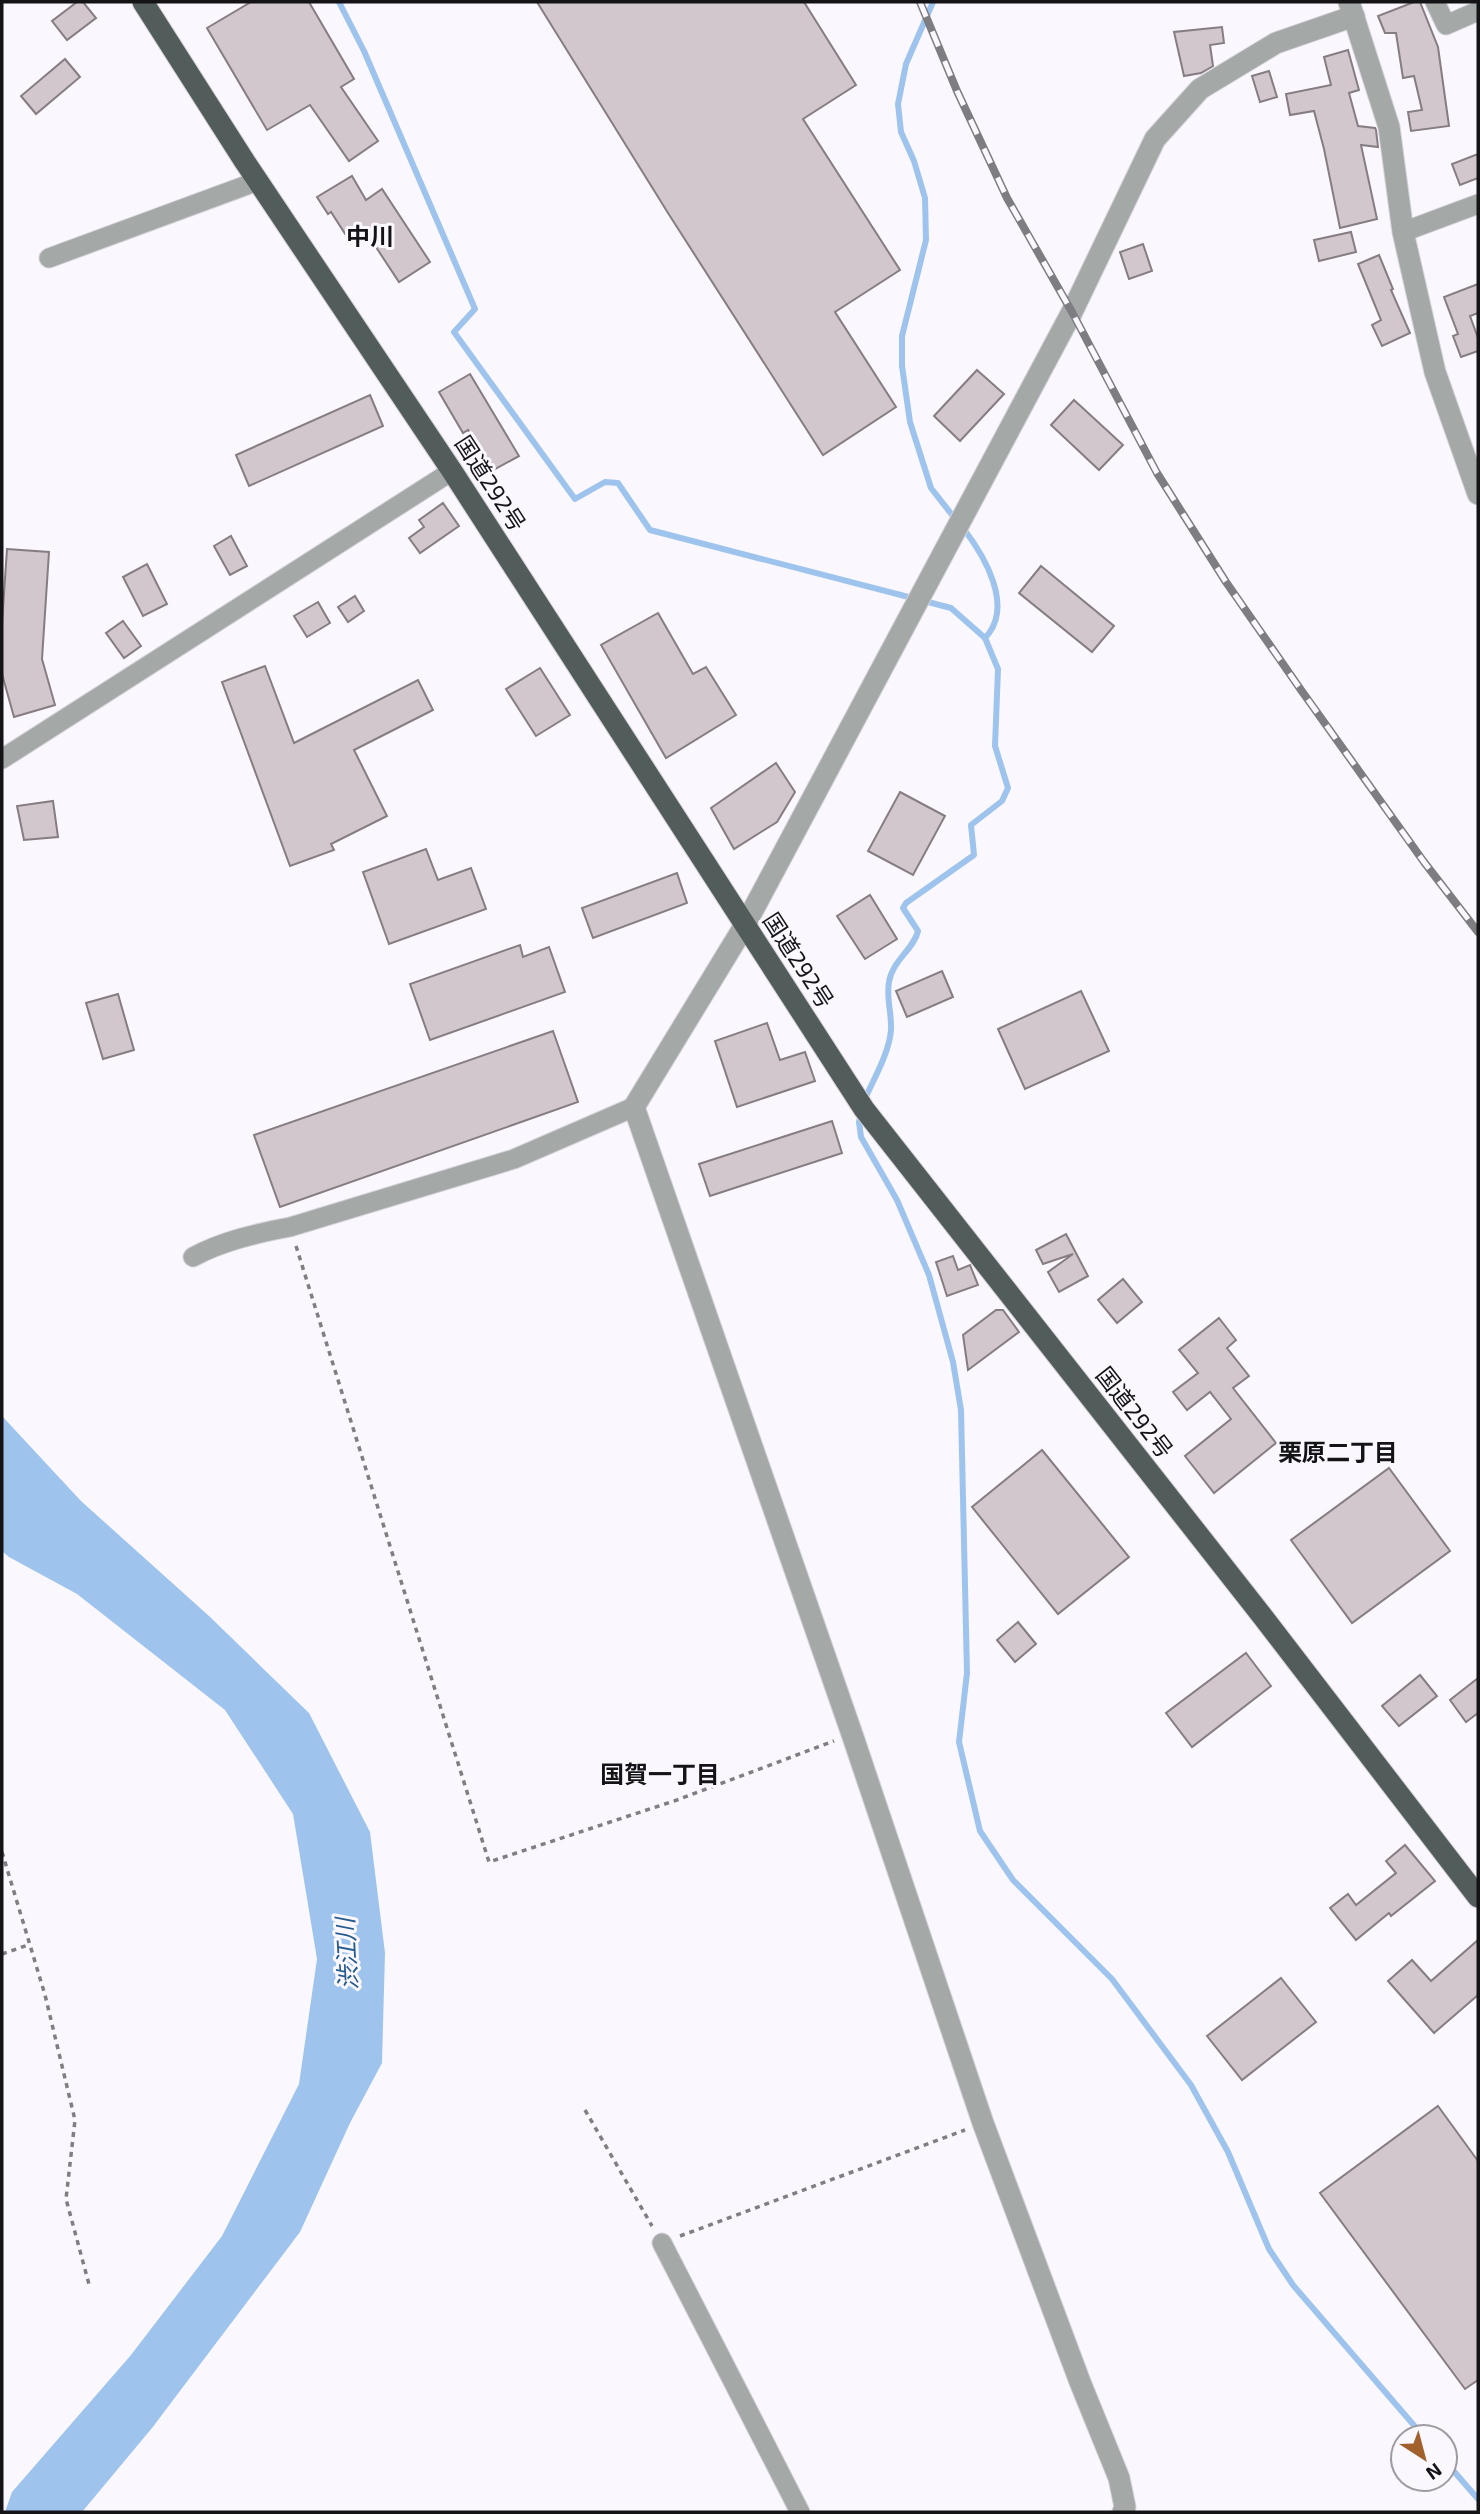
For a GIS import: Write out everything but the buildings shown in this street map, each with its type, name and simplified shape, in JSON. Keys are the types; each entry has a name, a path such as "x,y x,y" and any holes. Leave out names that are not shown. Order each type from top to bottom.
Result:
{"highway":[{"name":"国道292号","path":"143,2 258,181 452,471 864,1109 1478,1897"}],"street":[{"path":"1435,2 1446,25 1478,11"},
{"path":"193,1257 205,1250 240,1239 290,1227 514,1158 634,1107 745,925 1072,312 1155,139 1200,89 1276,43 1351,9 1389,127 1403,232 1435,372 1478,494"},
{"path":"49,257 258,181"},
{"path":"1403,232 1478,204"},
{"path":"2,758 452,471"},
{"path":"634,1107 852,1734 983,2123 1119,2478 1125,2507 1123,2512"},
{"path":"662,2243 800,2512"}],"path":[{"path":"290,1227 489,1862 677,1800 852,1734"},
{"path":"2,1852 45,1996 75,2120 66,2199 90,2288"},
{"path":"2,1954 28,1945"},
{"path":"585,2110 662,2243 983,2123"}],"water":[{"name":"渋江川","path":"2,1416 81,1501 209,1616 309,1713 370,1832 385,1953 382,2063 350,2123 300,2232 152,2428 82,2512 5,2512 12,2492 131,2355 222,2236 299,2084 317,1959 293,1814 225,1710 77,1594 2,1551"}],"waterway":[{"path":"339,2 364,51 475,309 454,332 575,499 605,482 618,483 650,530 951,608 985,638 998,669 995,746 1008,788 1002,801 971,825 974,855 906,903 903,908 918,931 891,975 888,988 890,1039 864,1101"},
{"path":"933,2 906,64 898,104 901,132 914,161 925,198 926,240 902,336 902,366 910,422 931,488 956,520"},
{"path":"963,528 987,566 997,597 994,625 985,638"},
{"path":"861,1112 861,1137 897,1200 929,1275 953,1362 961,1410 967,1673 959,1742 980,1831 1013,1880 1112,1979 1191,2085 1228,2152 1269,2249 1293,2285 1412,2423"},
{"path":"1459,2477 1478,2499"}],"railway":[{"path":"920,2 957,91 1007,198 1072,312 1157,473 1226,582 1301,690 1424,862 1478,932"}],"district":[{"name":"中川","path":"370,235"},
{"name":"栗原二丁目","path":"1338,1451"},
{"name":"国賀一丁目","path":"660,1773"}]}
